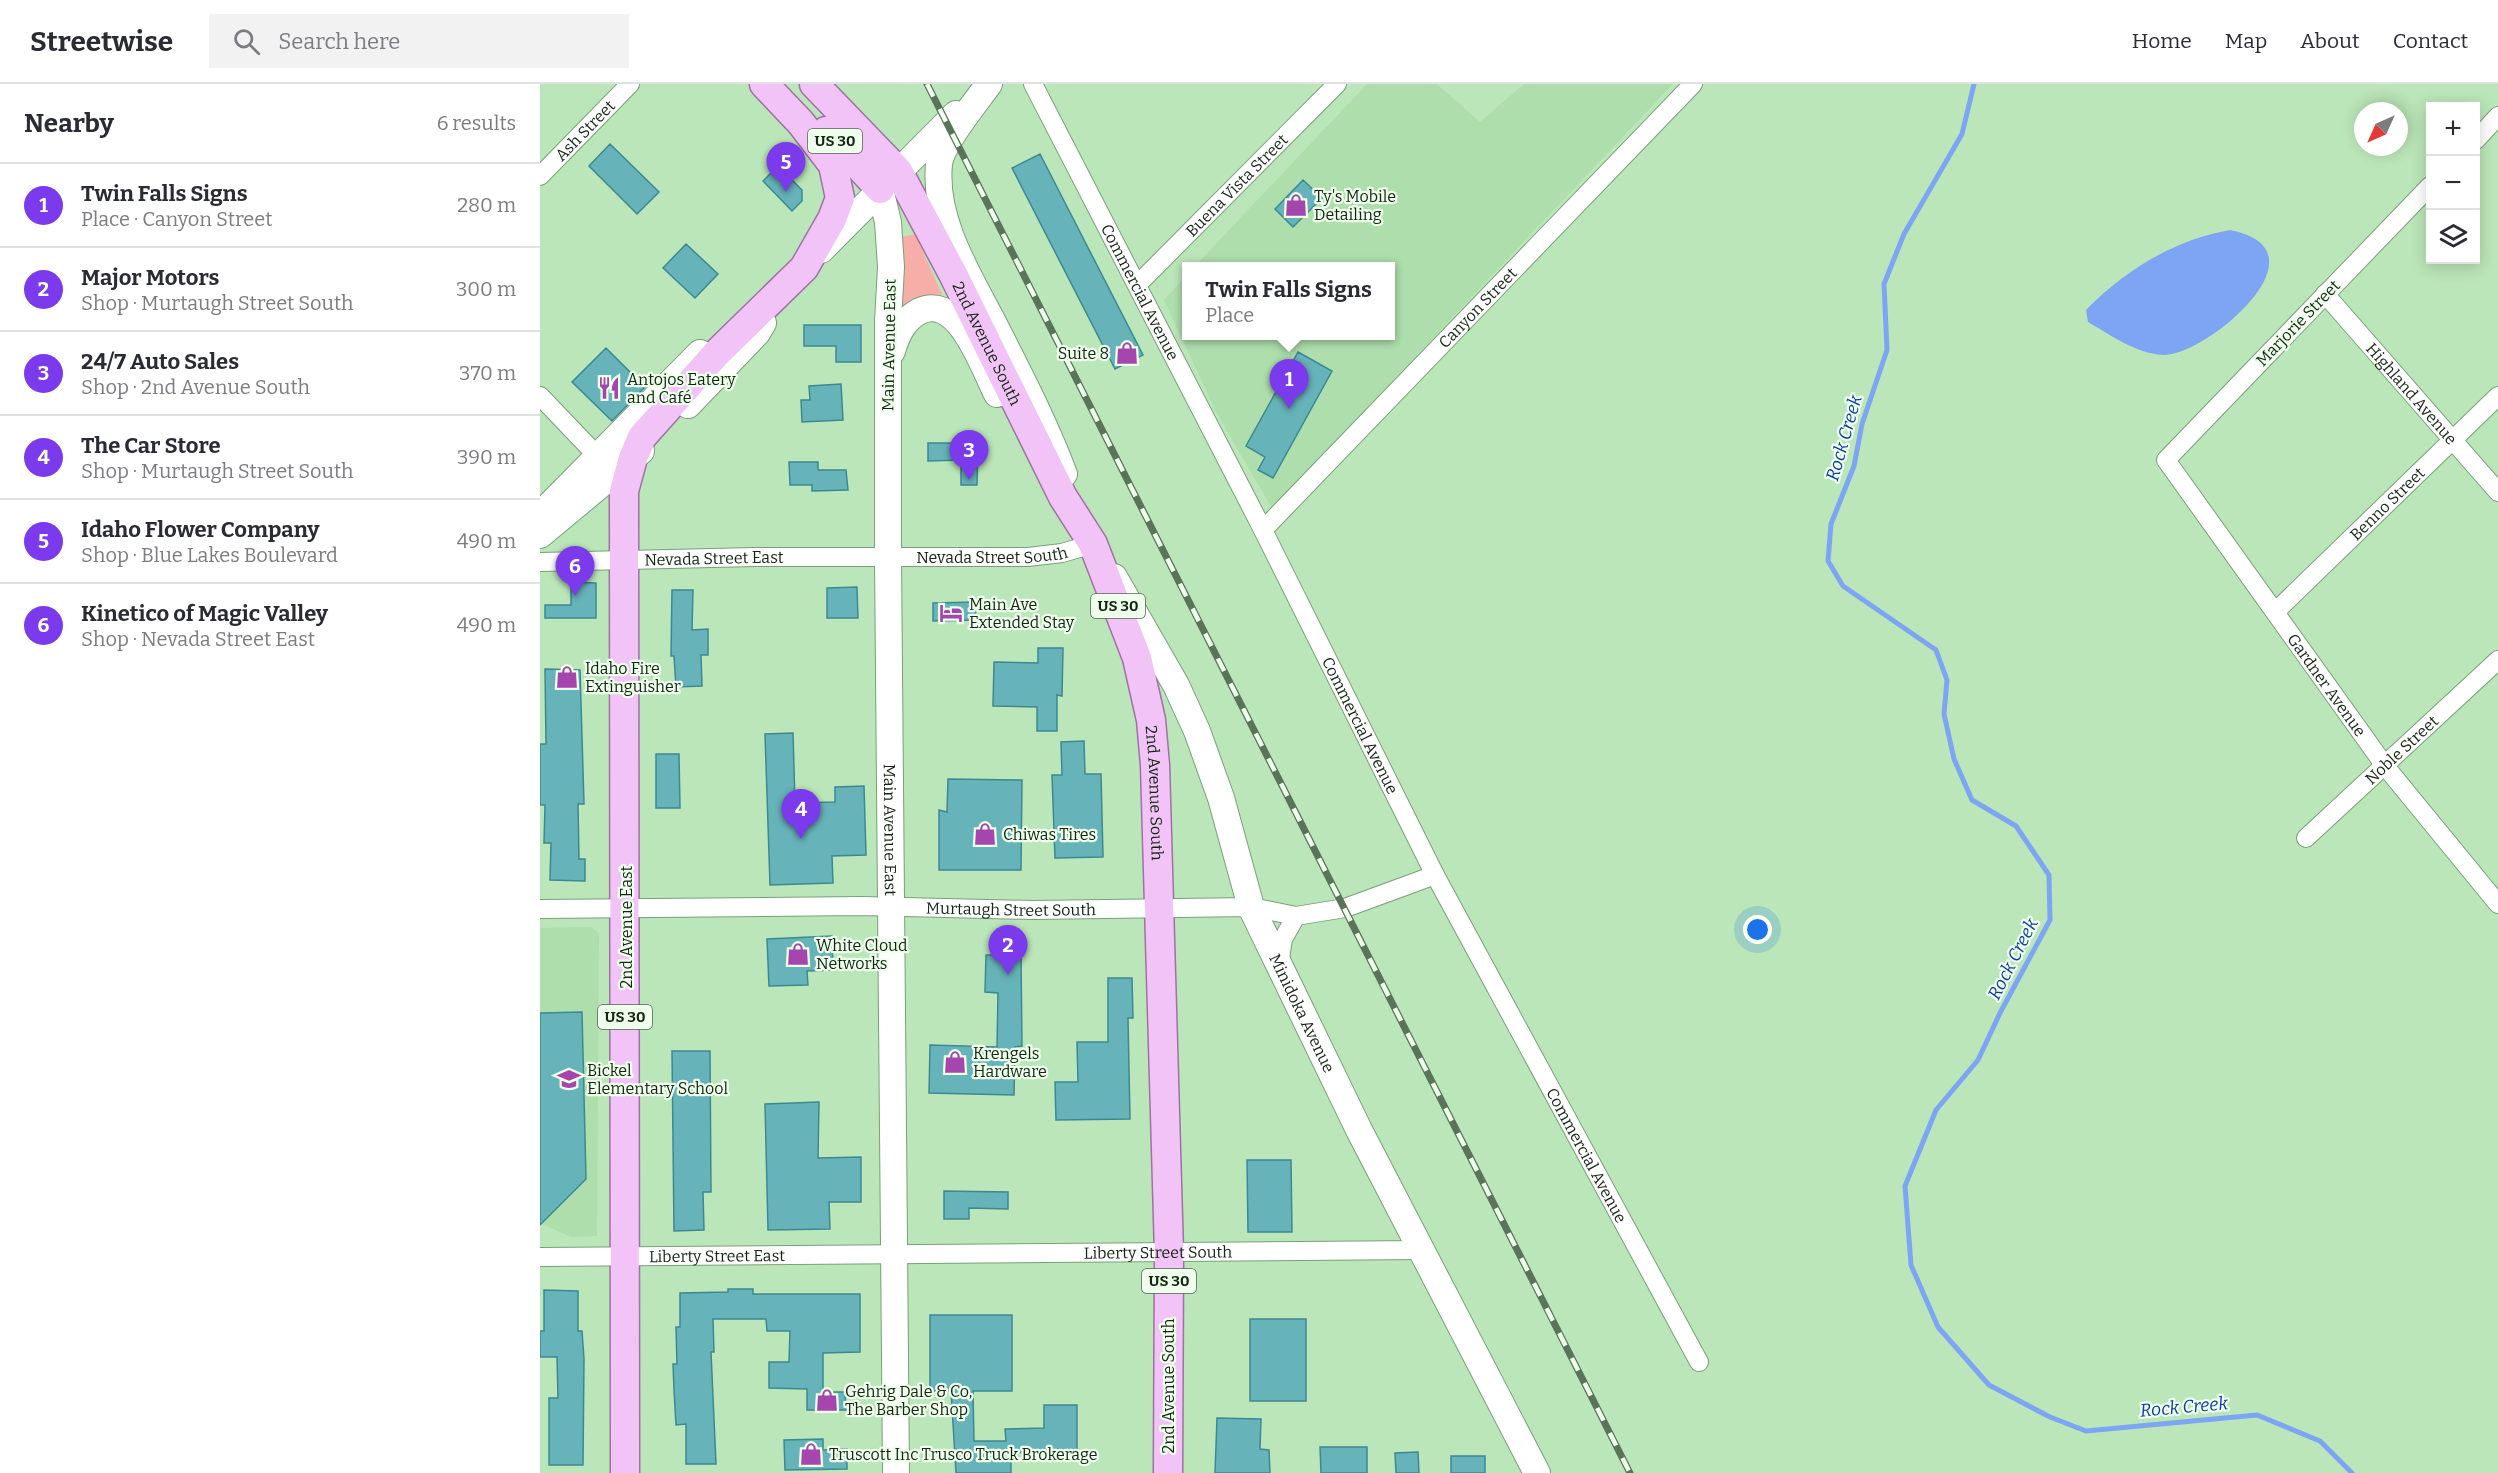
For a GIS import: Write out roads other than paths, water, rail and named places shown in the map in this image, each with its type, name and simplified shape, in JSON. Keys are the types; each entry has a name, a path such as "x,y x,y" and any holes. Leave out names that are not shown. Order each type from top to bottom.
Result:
{"main road":[{"path":"617,470 642,437 716,354 804,268 832,219 840,198 833,165 801,123 764,84"},
{"name":"US 30","path":"780,84 889,180"},
{"name":"US 30","path":"814,84 889,180"},
{"name":"2nd Avenue South","path":"889,180 953,274 1063,497 1090,537 1137,658 1151,720 1155,765 1160,907 1169,1253 1168,1473"},
{"name":"2nd Avenue East","path":"617,470 625,561 626,910 623,1256 625,1473"}],"street":[{"name":"Ash Street","path":"540,176 630,84"},
{"path":"804,268 987,84"},
{"name":"Minidoka Avenue","path":"987,84 962,120 939,162 943,212 955,245 1048,431 1090,537 1140,618 1176,685 1197,731 1221,798 1251,907 1421,1250 1537,1473"},
{"name":"Commercial Avenue","path":"1033,84 1263,530 1435,875 1699,1362"},
{"name":"Buena Vista Street","path":"1137,285 1337,84"},
{"name":"Canyon Street","path":"1263,530 1693,84"},
{"path":"2480,135 2498,116"},
{"name":"Main Avenue East","path":"889,180 888,556 896,1473"},
{"name":"Marjorie Street","path":"2166,460 2426,190"},
{"name":"Highland Avenue","path":"2325,294 2498,492"},
{"path":"888,369 898,333 907,320 918,312 932,308 949,313 960,321 1018,434 1063,497"},
{"path":"540,396 617,470"},
{"name":"Benno Street","path":"2275,612 2498,396"},
{"name":"Gardner Avenue","path":"2166,460 2385,766 2498,904"},
{"path":"540,515 617,470"},
{"path":"540,535 617,470"},
{"name":"Nevada Street South","path":"888,556 1028,557 1062,554 1090,537"},
{"name":"Nevada Street East","path":"540,562 888,556"},
{"name":"Noble Street","path":"2306,838 2498,660"},
{"name":"Murtaugh Street South","path":"540,909 891,907 1033,910 1251,907 1296,915 1345,908 1435,875"},
{"path":"1279,965 1283,939 1296,915"},
{"name":"Liberty Street South","path":"894,1254 1421,1250"},
{"name":"Liberty Street East","path":"540,1257 894,1254"}],"water":[{"path":"2230,230 2258,241 2269,258 2265,279 2251,301 2230,322 2206,339 2182,351 2163,355 2153,354 2124,343 2088,322 2086,310 2101,295 2134,270 2189,241"}],"waterway":[{"name":"Rock Creek","path":"1974,84 1962,134 1904,234 1884,284 1887,350 1862,424 1854,466 1831,524 1828,561 1843,586 1936,650 1947,680 1944,714 1954,759 1972,800 2016,826 2049,875 2050,920 2000,1013 1978,1060 1936,1110 1905,1186 1911,1265 1938,1327 1989,1385 2050,1417 2086,1431 2257,1415 2320,1441 2352,1473"}],"railway":[{"path":"927,84 1630,1473"}],"place":[{"name":"Idaho Flower Company","path":"786,192"},
{"name":"Ty's Mobile Detailing","path":"1296,205"},
{"name":"Suite 8","path":"1127,353"},
{"name":"Antojos Eatery and Café","path":"609,388"},
{"name":"Twin Falls Signs","path":"1289,409"},
{"name":"24/7 Auto Sales","path":"969,480"},
{"name":"Kinetico of Magic Valley","path":"575,596"},
{"name":"Main Ave Extended Stay","path":"951,613"},
{"name":"Idaho Fire Extinguisher","path":"567,677"},
{"name":"Chiwas Tires","path":"985,834"},
{"name":"The Car Store","path":"801,839"},
{"name":"White Cloud Networks","path":"798,954"},
{"name":"Major Motors","path":"1008,975"},
{"name":"Krengels Hardware","path":"955,1062"},
{"name":"Bickel Elementary School","path":"569,1079"},
{"name":"Gehrig Dale & Co, The Barber Shop","path":"827,1400"},
{"name":"Truscott Inc Trusco Truck Brokerage","path":"811,1454"}]}
